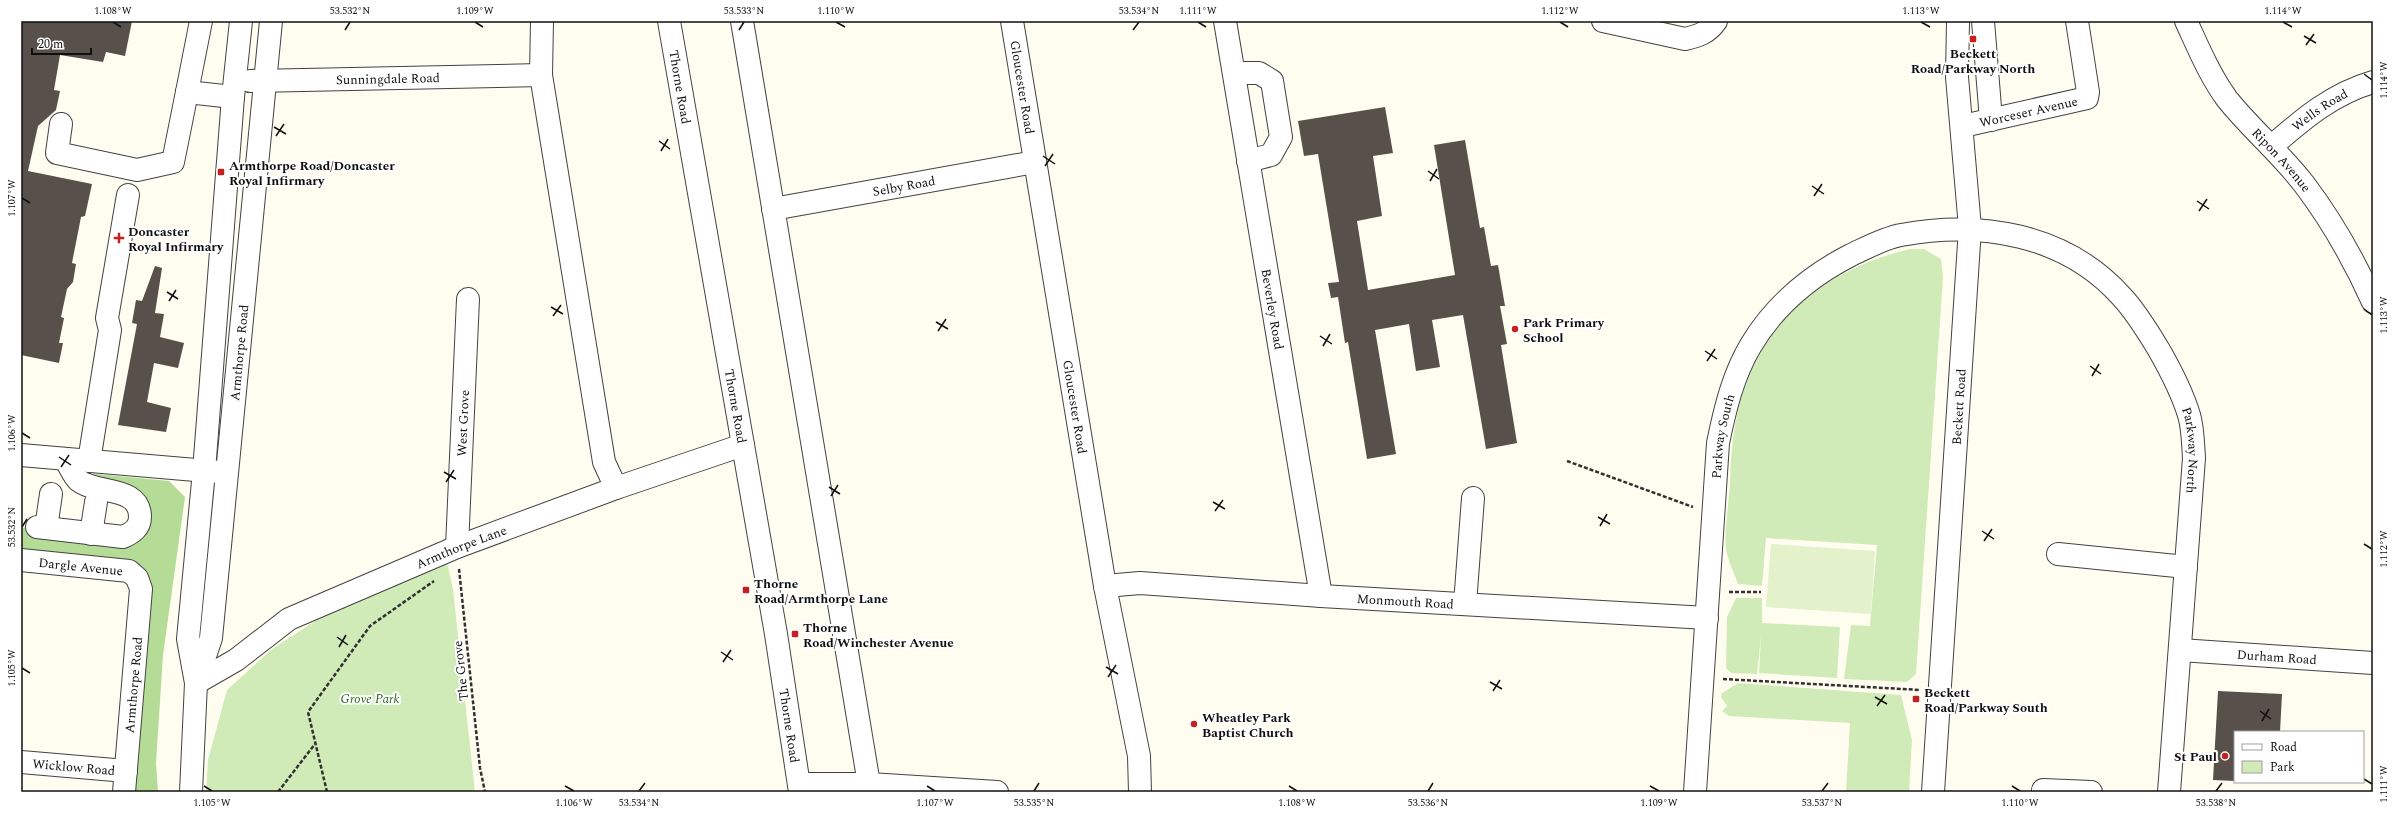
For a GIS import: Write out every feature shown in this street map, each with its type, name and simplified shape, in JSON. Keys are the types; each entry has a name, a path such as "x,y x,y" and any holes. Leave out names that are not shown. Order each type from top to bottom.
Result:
{"street":[{"path":"61,124 57,153 137,170 173,162 201,21"},
{"name":"Armthorpe Road","path":"191,792 196,683 188,639 204,471 234,89 241,21"},
{"name":"Armthorpe Road","path":"196,683 211,638 271,21"},
{"path":"542,21 541,75 604,462 616,488"},
{"name":"Thorne Road","path":"669,21 776,634 799,788"},
{"path":"742,21 869,784"},
{"name":"Gloucester Road","path":"1012,21 1105,586 1140,756 1140,792"},
{"name":"Beverley Road","path":"1225,21 1320,596"},
{"path":"1603,21 1685,39 1698,36 1711,29 1716,21"},
{"name":"Beckett Road","path":"1933,792 1970,228 1963,126 1957,76 1958,21"},
{"path":"1983,21 1992,120"},
{"name":"Worceser Avenue","path":"1963,126 2087,98 2088,92 2077,21"},
{"name":"Ripon Avenue","path":"2186,21 2205,61 2226,98 2272,146 2304,183 2329,218 2352,257 2373,302"},
{"path":"1234,73 1259,73 1272,80 1281,137 1272,154 1248,161"},
{"name":"Sunningdale Road","path":"188,92 234,89 264,81 541,75"},
{"name":"Wells Road","path":"2272,146 2310,113 2334,98 2373,82"},
{"name":"Selby Road","path":"773,209 1035,162"},
{"path":"89,460 110,330 106,318 128,195"},
{"name":"Parkway South","path":"1695,792 1718,443 1724,410 1736,374 1750,345 1768,319 1803,284 1835,263 1864,249 1900,235 1970,228"},
{"name":"Parkway North","path":"1970,228 2016,235 2054,247 2088,268 2122,296 2143,324 2176,380 2190,416 2194,458 2169,792"},
{"name":"West Grove","path":"457,547 468,299"},
{"name":"Armthorpe Lane","path":"196,683 236,660 289,619 457,547 616,488 743,445"},
{"path":"21,455 227,473"},
{"path":"51,494 42,528 123,537 134,532 140,520 139,506 127,495 88,485 78,479 64,459"},
{"path":"1465,604 1473,498"},
{"path":"91,534 96,502"},
{"path":"2058,554 2186,567"},
{"name":"Dargle Avenue","path":"21,560 129,571 137,578"},
{"name":"Armthorpe Road","path":"125,781 140,589 137,578"},
{"name":"Monmouth Road","path":"1105,586 1140,583 1320,596 1707,618"},
{"name":"Durham Road","path":"2180,650 2373,663"},
{"name":"Wicklow Road","path":"21,762 125,781"},
{"path":"799,788 869,784 997,792"},
{"path":"2043,790 2091,792"}],"path":[{"path":"1567,461 1714,514"},
{"name":"The Grove","path":"457,547 480,768 485,792"},
{"path":"327,792 308,712 370,626 440,577"},
{"path":"1709,591 1761,592"},
{"path":"1703,678 1939,691"},
{"path":"278,792 315,744"}],"green space":[{"path":"1910,249 1924,249 1941,259 1943,277 1916,674 1907,682 1844,679 1851,625 1870,626 1877,545 1766,538 1762,586 1738,584 1726,549 1726,525 1734,433 1742,396 1758,358 1773,334 1790,314 1810,296 1833,280 1857,267"},
{"path":"87,473 169,481 185,497 163,655 156,763 158,792 132,792 151,601 146,570 128,564 21,552 21,528 37,527 81,538 140,520"},
{"path":"1771,544 1875,551 1871,614 1766,607"},
{"name":"Grove Park","path":"447,562 453,589 475,792 206,792 208,760 227,690 272,649 340,605"},
{"path":"1736,598 1762,598 1762,623 1840,627 1837,678 1759,673 1761,636 1757,674 1731,673 1726,668 1727,617"},
{"path":"1738,683 1901,695 1912,740 1909,792 1846,792 1850,723 1729,716 1722,711 1727,706 1721,697 1722,693"}],"building":[{"path":"21,21 132,21 125,56 106,52 103,62 60,55 54,90 60,91 56,110 38,126 28,171 92,184 85,216 81,217 72,263 76,264 73,282 67,289 61,317 64,318 59,343 63,343 59,363 21,355"},
{"path":"1385,107 1393,153 1373,156 1382,216 1357,221 1368,290 1455,275 1434,145 1465,140 1480,228 1484,227 1491,266 1498,265 1505,306 1500,306 1507,344 1501,345 1517,443 1486,449 1463,315 1432,320 1440,367 1416,371 1409,324 1375,330 1396,454 1367,459 1348,342 1345,343 1338,297 1331,298 1328,283 1339,282 1318,154 1304,156 1298,121"},
{"path":"155,266 162,268 155,313 164,314 160,337 184,343 178,368 154,363 147,402 171,408 166,432 118,425 137,324 132,323 136,300 142,301"},
{"name":"St Paul","path":"2218,691 2282,694 2280,731 2234,731 2234,781 2213,780"}],"place":[{"name":"Beckett Road/Parkway North","path":"1973,39"},
{"name":"Armthorpe Road/Doncaster Royal Infirmary","path":"221,172"},
{"name":"Doncaster Royal Infirmary","path":"119,238"},
{"name":"Park Primary School","path":"1515,329"},
{"name":"Thorne Road/Armthorpe Lane","path":"746,590"},
{"name":"Thorne Road/Winchester Avenue","path":"795,634"},
{"name":"Beckett Road/Parkway South","path":"1916,699"},
{"name":"Wheatley Park Baptist Church","path":"1194,724"},
{"name":"St Paul","path":"2225,756"}]}
